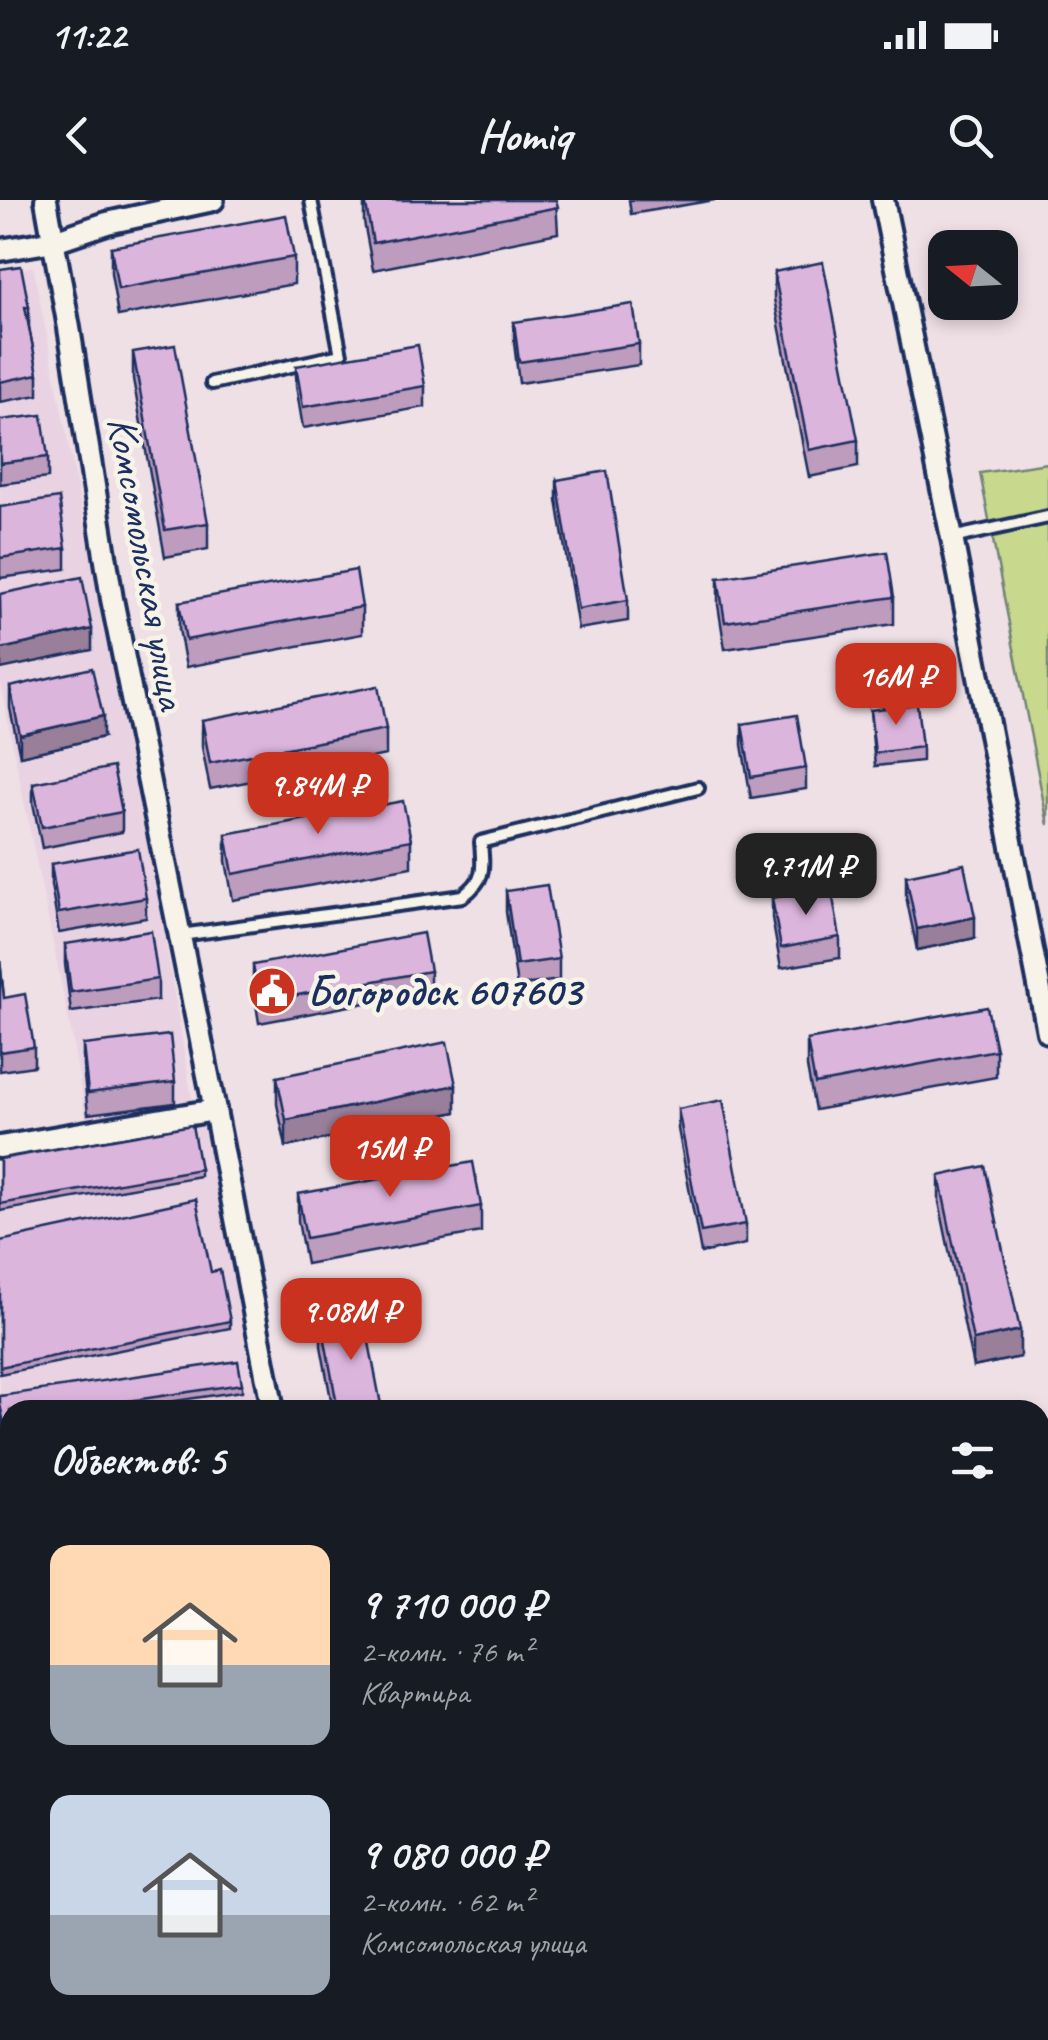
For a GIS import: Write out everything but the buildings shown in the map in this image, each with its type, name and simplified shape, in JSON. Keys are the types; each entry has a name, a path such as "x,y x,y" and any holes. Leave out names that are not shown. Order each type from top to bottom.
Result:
{"street":[{"name":"Комсомольская улица","path":"46,200 112,599 271,1400"},
{"path":"0,250 54,242 107,223 214,200"},
{"path":"883,200 1043,977 1048,1032"},
{"path":"0,1147 215,1110"}],"lane":[{"path":"212,383 341,355 311,200"},
{"path":"952,538 1048,517"},
{"path":"180,936 463,896 477,886 483,867 482,842 698,788"}],"shaded area":[{"path":"33,266 154,871 193,1105 86,1121 0,683 0,273"},
{"path":"204,1120 256,1400 0,1400 0,1156"}],"green space":[{"path":"1048,463 1048,825 980,473"}],"place":[{"name":"Богородск 607603","path":"272,991"}]}
